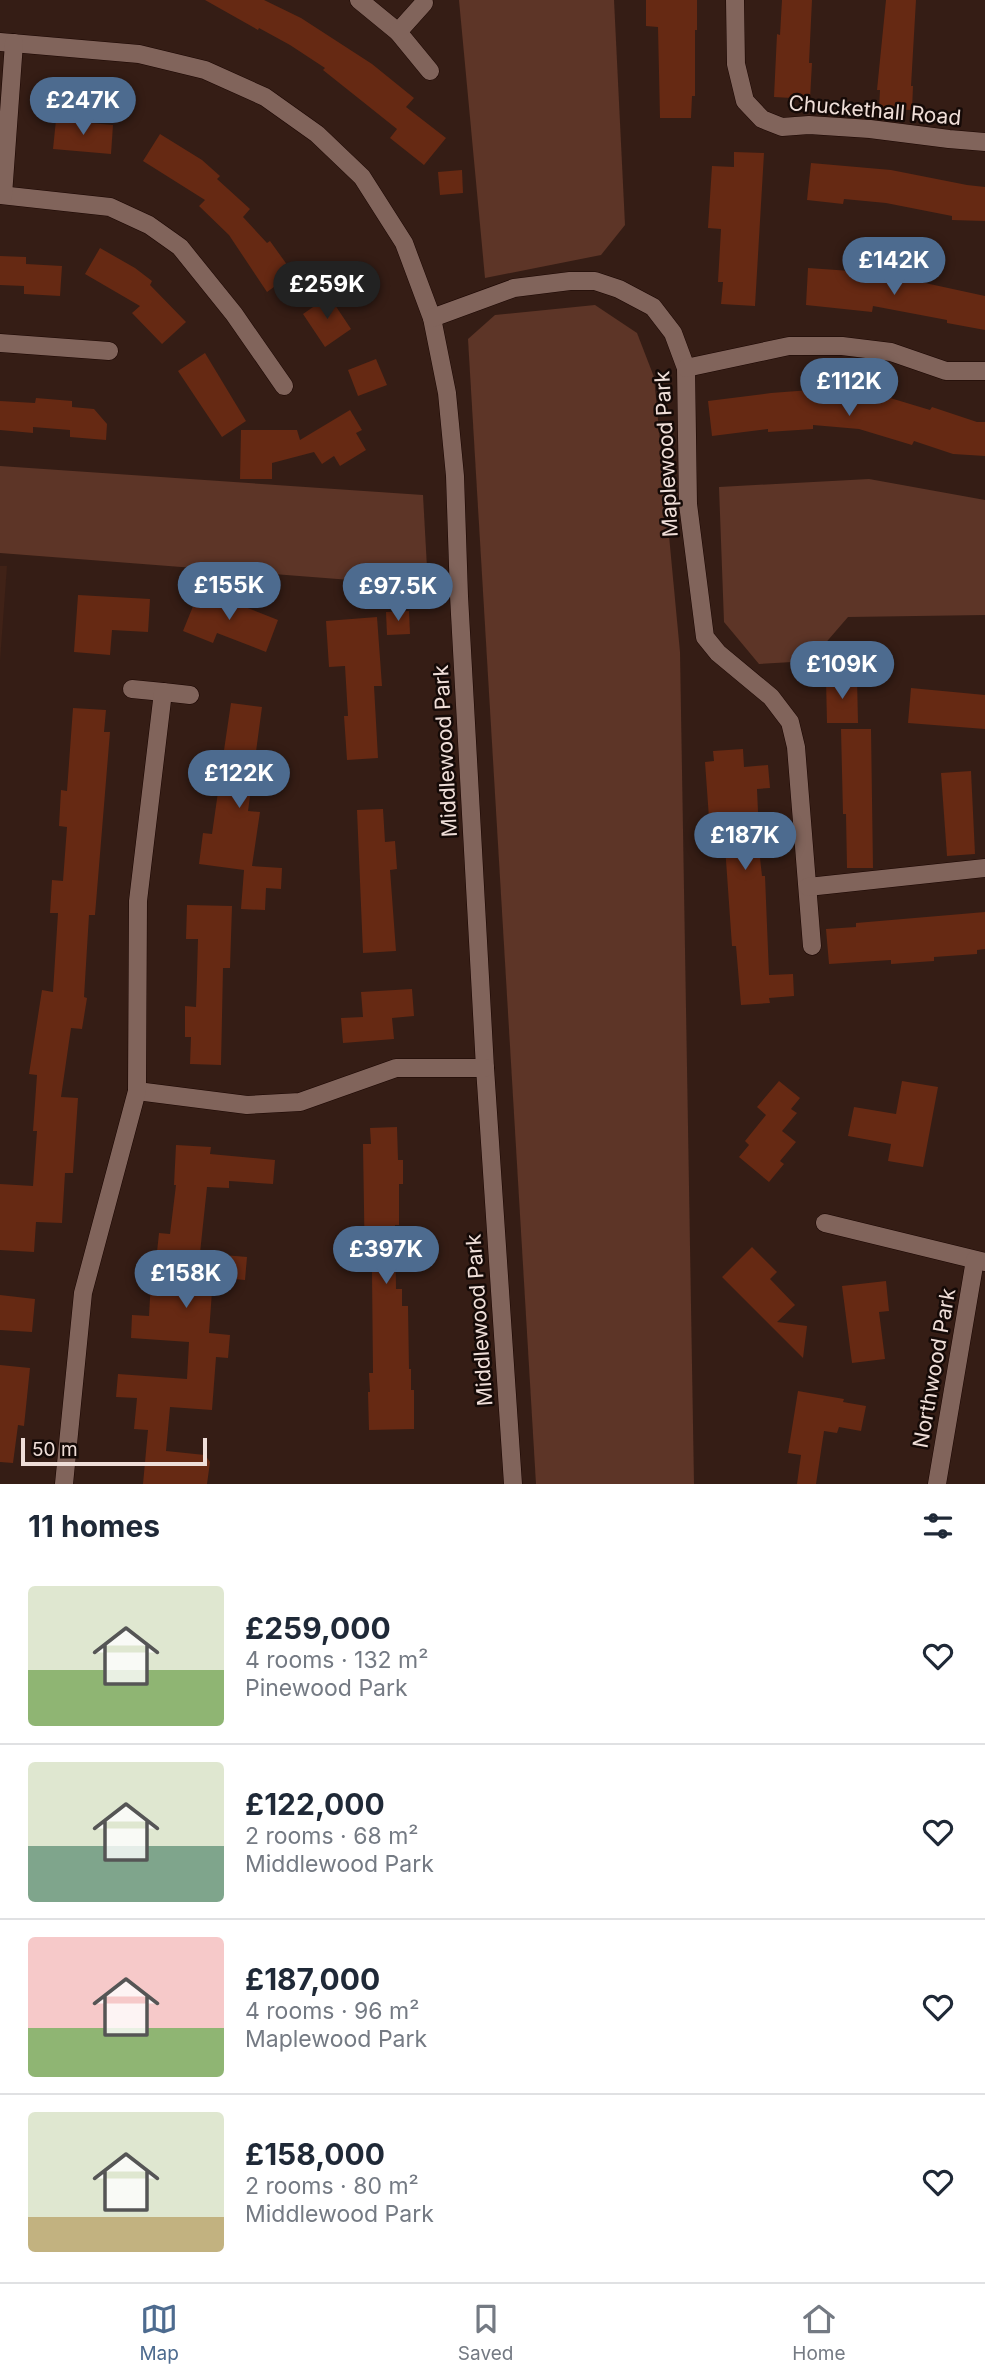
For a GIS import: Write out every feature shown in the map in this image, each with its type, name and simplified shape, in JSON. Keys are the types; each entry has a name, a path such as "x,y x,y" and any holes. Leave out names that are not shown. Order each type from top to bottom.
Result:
{"street":[{"path":"359,0 398,32 430,71"},
{"name":"Chuckethall Road","path":"735,0 737,64 745,101 762,119 782,127 809,125 870,129 985,142"},
{"path":"398,32 424,3"},
{"path":"7,42 1,195 110,207 149,225 180,247 234,314 284,386"},
{"name":"Middlewood Park","path":"7,42 139,54 205,70 265,97 317,134 362,177 404,243 432,318 447,393 455,476 485,1068 513,1484"},
{"name":"Maplewood Park","path":"432,318 514,288 570,281 595,281 620,289 653,307 673,333 686,368 688,504 705,637 718,653 771,697 790,722 796,747 813,946"},
{"path":"0,343 109,351"},
{"path":"686,368 789,346 842,346 891,352 946,370 985,371"},
{"path":"132,689 190,695"},
{"path":"64,1484 83,1293 137,1091 138,901 163,692"},
{"path":"808,887 985,868"},
{"path":"137,1091 247,1105 300,1102 396,1068 485,1068"},
{"name":"Northwood Park","path":"825,1223 980,1261 937,1484"}],"shaded area":[{"path":"459,0 614,0 625,225 601,255 485,278"},
{"path":"595,305 637,333 654,377 680,652 694,1484 536,1484 468,339 495,315"},
{"path":"0,466 423,495 428,586 0,553"},
{"path":"869,479 985,500 985,615 848,617 810,661 759,664 724,622 719,487"},
{"path":"0,566 7,566 0,661"}],"building":[{"path":"205,0 264,0 301,18 372,64 414,98 406,107 446,138 424,165 390,138 397,129 323,70 325,68 290,45"},
{"path":"646,0 697,0 695,96 692,96 691,118 660,118 658,27 646,26"},
{"path":"782,0 812,0 810,99 774,97 777,34 780,35"},
{"path":"886,0 916,0 912,110 879,109 880,90 877,90"},
{"path":"56,120 113,125 111,154 53,149"},
{"path":"160,134 202,160 220,176 217,179 250,209 243,217 267,243 270,241 293,273 267,292 229,235 199,206 205,200 143,161"},
{"path":"734,152 764,153 755,306 721,304 723,282 718,282 721,229 708,228 712,166 734,167"},
{"path":"811,163 891,170 985,187 985,221 952,220 952,216 886,203 844,199 843,204 807,200"},
{"path":"462,170 463,193 440,195 438,172"},
{"path":"100,248 152,281 150,285 186,322 162,344 132,313 140,306 85,274"},
{"path":"0,256 26,257 26,264 62,266 60,296 24,294 24,286 0,285"},
{"path":"808,268 851,271 851,275 902,278 985,296 985,330 873,306 872,312 806,305"},
{"path":"329,296 351,329 325,347 303,314"},
{"path":"205,353 246,421 222,437 178,371"},
{"path":"376,359 387,385 358,396 348,370"},
{"path":"824,387 867,391 930,410 932,407 977,422 985,422 985,456 953,454 914,441 912,445 859,429 813,425 813,429 768,432 768,429 712,436 708,401"},
{"path":"36,398 72,401 72,407 94,409 107,424 106,440 70,437 70,430 33,427 33,433 0,430 0,401 35,403"},
{"path":"350,410 362,430 356,433 366,450 340,466 334,456 322,464 314,452 272,463 272,479 240,479 241,430 297,430 300,440"},
{"path":"200,589 278,620 266,652 217,633 213,643 183,631"},
{"path":"78,595 150,599 148,632 112,630 110,655 74,652"},
{"path":"409,611 410,634 387,635 386,612"},
{"path":"377,617 382,686 374,686 378,758 347,760 345,666 329,667 326,621"},
{"path":"857,678 858,723 827,723 826,679"},
{"path":"911,688 985,695 985,729 908,723"},
{"path":"231,703 262,707 248,811 260,812 252,866 282,868 281,889 266,888 265,910 241,909 244,870 199,864 203,833 212,834 219,785 209,784 213,756 223,757"},
{"path":"73,708 106,710 104,732 110,732 95,915 89,915 84,997 87,998 82,1029 71,1028 61,1097 78,1098 73,1173 65,1173 62,1223 36,1222 34,1252 0,1250 0,1184 33,1186 37,1075 29,1074 42,990 53,992 58,913 50,913 52,880 63,881 67,827 59,826 61,790 67,791"},
{"path":"841,729 871,729 873,868 847,868"},
{"path":"743,749 744,767 768,765 770,788 757,789 760,858 762,876 765,876 769,975 793,974 794,996 769,998 770,1003 741,1005 736,946 732,946 721,817 709,818 705,762 714,761 713,751"},
{"path":"971,771 975,854 947,856 941,773"},
{"path":"383,809 385,842 395,841 397,869 390,870 396,951 363,953 357,810"},
{"path":"187,905 232,906 230,968 223,968 221,1065 190,1064 191,1037 185,1037 185,1006 196,1007 198,939 186,939"},
{"path":"985,912 985,949 977,950 977,954 891,964 891,960 829,964 826,929 856,927 856,923"},
{"path":"412,989 414,1016 392,1018 394,1039 343,1043 341,1018 363,1017 361,992"},
{"path":"779,1081 800,1098 791,1109 797,1113 782,1131 796,1142 780,1161 784,1164 769,1182 739,1157 749,1145 745,1141 766,1115 757,1107"},
{"path":"902,1081 938,1087 923,1167 888,1161 891,1144 848,1136 854,1107 896,1114"},
{"path":"397,1127 398,1160 403,1160 403,1184 399,1184 399,1225 395,1225 396,1289 402,1289 402,1306 408,1306 414,1429 369,1430 369,1373 373,1373 372,1272 365,1272 363,1144 371,1144 370,1128"},
{"path":"176,1145 211,1147 210,1154 275,1160 273,1184 229,1181 229,1188 207,1187 200,1253 247,1257 245,1280 213,1277 209,1333 230,1335 228,1358 216,1357 212,1410 170,1407 166,1451 205,1455 210,1462 207,1484 143,1484 148,1430 134,1429 137,1398 116,1397 118,1374 187,1379 189,1342 131,1338 132,1315 149,1316 151,1281 154,1281 159,1233 170,1234 176,1185"},
{"path":"752,1247 777,1272 770,1279 795,1305 777,1322 807,1326 803,1358 722,1277"},
{"path":"886,1281 889,1311 879,1312 885,1359 852,1363 842,1286"},
{"path":"0,1295 35,1299 32,1332 0,1330"},
{"path":"0,1365 30,1368 24,1426 18,1425 13,1463 0,1462"},
{"path":"798,1391 866,1406 861,1431 839,1427 837,1433 824,1431 816,1484 797,1484 801,1455 788,1453"}]}
